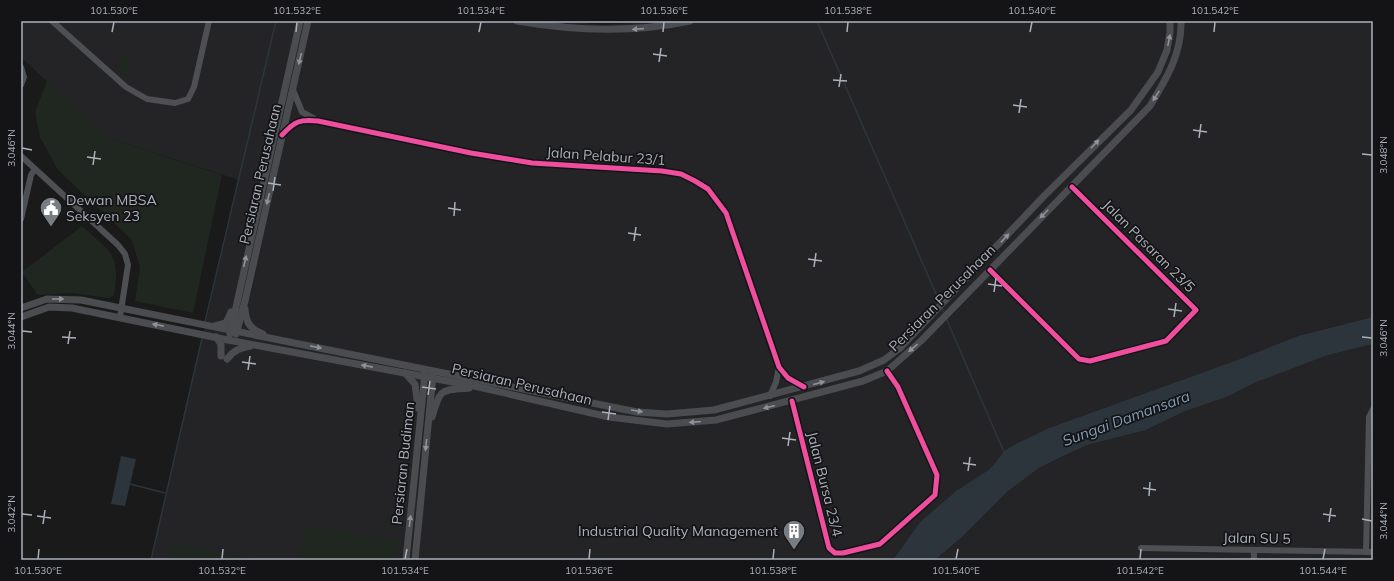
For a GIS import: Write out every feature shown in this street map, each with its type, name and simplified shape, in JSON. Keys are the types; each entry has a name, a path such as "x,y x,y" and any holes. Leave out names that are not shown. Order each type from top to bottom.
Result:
{"main road":[{"name":"Persiaran Perusahaan","path":"231,340 237,299 300,21"},
{"name":"Persiaran Perusahaan","path":"233,331 245,301 308,21"},
{"path":"517,21 576,28 617,30 676,24 690,21"},
{"path":"664,21 676,24"},
{"name":"Persiaran Perusahaan","path":"21,317 49,307 59,306 424,377 433,374 637,412 667,414 714,410 770,396 859,371 884,360 905,342 936,312 1050,190 1131,110 1158,72 1167,50 1170,21"},
{"name":"Persiaran Perusahaan","path":"21,308 47,299 67,299 122,308 425,369 433,374 474,386 608,417 667,424 716,420 863,381 887,371 941,321 1150,106 1168,77 1177,55 1181,21"},
{"path":"211,327 226,323 237,299"},
{"path":"245,301 246,319 249,327 260,333 295,343"},
{"path":"213,336 220,344 224,358 238,349 255,345"},
{"name":"Persiaran Budiman","path":"406,560 425,369"},
{"path":"405,373 415,384 419,426"},
{"name":"Persiaran Budiman","path":"415,560 433,374"},
{"path":"428,430 437,400 443,392 454,388 474,386"}],"street":[{"path":"52,21 126,87 147,99 175,103 188,98 194,87 209,21"},
{"path":"21,67 24,77 21,85"},
{"name":"Jalan Pelabur 23/1","path":"293,90 302,112 318,121"},
{"name":"Jalan Pelabur 23/1","path":"282,135 298,121 304,119 471,153 532,163 662,171 681,174 708,189 726,213 779,367 788,378 804,387"},
{"path":"21,156 118,245 125,254 128,265 120,317"},
{"path":"21,219 22,205 31,176 35,169"},
{"name":"Jalan Pasaran 23/5","path":"990,270 1079,359 1090,361 1166,341 1196,310 1072,187"},
{"path":"770,396 779,367"},
{"name":"Jalan Bursa 23/4","path":"792,401 829,548 835,553 843,553 880,544 935,495 938,475 898,387 887,371"},
{"path":"1370,552 1369,417 1373,409"},
{"name":"Jalan SU 5","path":"1141,548 1370,552"},
{"path":"1254,550 1254,560"}],"shaded area":[{"path":"21,21 566,21 602,25 663,21 1373,21 1373,317 1298,336 1240,359 1049,428 1004,451 990,469 956,491 920,522 893,560 151,560 239,180 111,139 87,119 21,57"},
{"path":"119,54 130,57 126,76 116,71"},
{"path":"47,81 111,139 222,175 193,313 135,301 140,268 132,240 58,170 40,137 35,112"},
{"path":"82,226 111,254 116,270 114,295 109,298 72,293 38,295 22,272"},
{"path":"1373,344 1373,560 935,560 962,537 1007,492 1039,468 1055,460 1087,445 1146,430 1183,412 1229,396 1254,383 1328,355"},
{"path":"305,527 399,541 397,560 300,560"},
{"path":"172,543 257,560 168,560"}],"water":[{"name":"Sungai Damansara","path":"1373,317 1373,344 1328,355 1254,383 1229,396 1183,412 1146,430 1087,445 1039,468 1007,492 962,537 935,560 893,560 920,522 956,491 990,469 1004,451 1016,444 1049,428 1240,359 1298,336"},
{"path":"121,456 136,459 125,506 111,504"}],"waterway":[{"path":"205,322 276,21"},
{"path":"817,21 940,303"},
{"path":"941,307 945,314"},
{"path":"946,318 1004,452"},
{"path":"151,560 202,338"},
{"path":"130,484 165,493"}],"cycle path":[{"path":"282,135 298,122 307,120 318,121 471,153 532,163 662,171 681,174 708,189 726,213 779,367 788,378 804,387"},
{"path":"990,270 1079,359 1090,361 1166,341 1196,310 1072,187"},
{"path":"792,401 829,548 835,553 843,553 880,544 935,495 937,475 898,387 887,371"}],"place":[{"name":"Dewan MBSA Seksyen 23","path":"51,228"},
{"name":"Industrial Quality Management","path":"794,550"}]}
